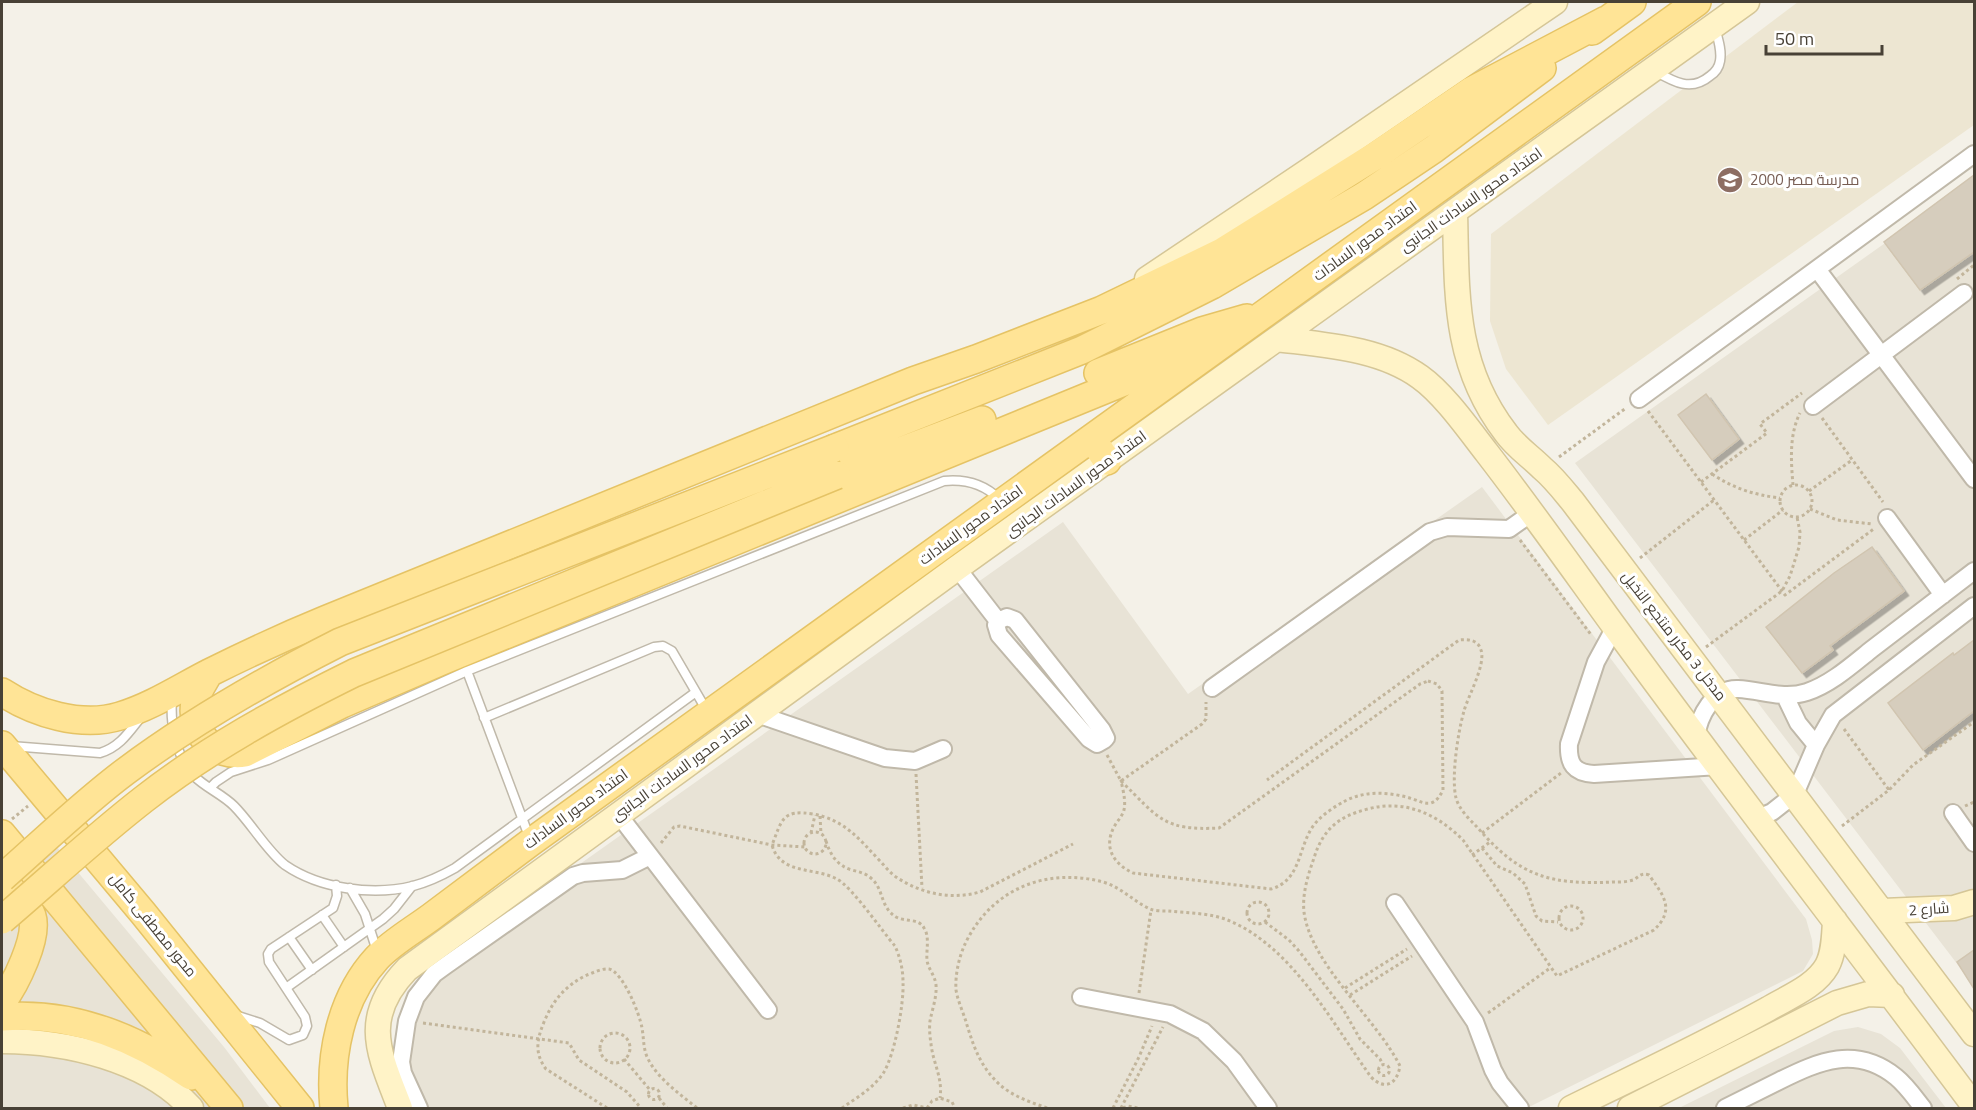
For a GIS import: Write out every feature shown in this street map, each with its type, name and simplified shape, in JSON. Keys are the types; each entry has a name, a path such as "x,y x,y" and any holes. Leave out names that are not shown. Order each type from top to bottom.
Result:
{"main road":[{"path":"2,1002 23,966 33,924 28,908 2,879 132,767 207,715 340,642 1082,350 1231,274 1364,196 1434,149 1632,2"},
{"name":"امتداد محور السادات","path":"334,1108 333,1071 338,1038 355,991 378,957 526,830 703,703 1002,503 1697,2"},
{"path":"2,692 14,700 47,713 83,719 118,717 325,620 913,381 1102,310 1222,252 1375,156 1471,91 1606,20"},
{"path":"2,920 144,799 225,744 310,694 354,673 837,475 1055,393 1137,356 1202,331 1264,314"},
{"path":"209,673 194,703 195,722 199,731 204,739 217,750 234,754 245,753 342,704 444,660 1131,379 1168,366 1202,359"},
{"path":"1092,438 1107,461"},
{"name":"محور مصطفى كامل","path":"2,746 225,1013 300,1108"},
{"path":"4,828 228,1108"},
{"path":"2,1017 54,1018 76,1022 117,1035 173,1064 202,1084 228,1108"}],"street":[{"path":"1102,310 1555,2"},
{"name":"امتداد محور السادات الجانبى","path":"400,1108 381,1058 377,1032 385,997 407,969 957,568 1747,2"},
{"path":"1639,399 1974,154"},
{"name":"مدخل 3 مكرر منتجع النخيل","path":"1455,211 1458,302 1465,350 1470,368 1495,417 1506,434 1573,502 1974,1034"},
{"path":"1817,269 1974,479"},
{"path":"1811,404 1964,294"},
{"path":"1277,339 1339,347 1386,359 1420,377 1434,388 1533,512 1696,737 1974,1106"},
{"path":"1472,434 1495,417"},
{"path":"1212,688 1430,532 1447,526 1509,529 1533,512"},
{"path":"1887,518 1943,595"},
{"path":"957,568 998,621 1007,617 1015,620 1102,730 1106,738 1101,743"},
{"path":"1696,737 1703,713 1720,695 1736,689 1785,696 1815,689 1841,673 1974,571"},
{"path":"1758,818 1772,812 1795,794 1816,744 1833,715 1974,606"},
{"path":"1615,627 1589,679 1569,744 1568,754 1572,765 1584,773 1594,774 1719,766"},
{"path":"1785,696 1798,723 1816,744"},
{"path":"757,714 873,755 898,760 915,761 943,749"},
{"path":"1953,813 1974,843"},
{"path":"618,814 768,1010"},
{"path":"419,1108 403,1073 401,1062 407,1021 416,997 435,974 573,876 622,870 650,856"},
{"name":"شارع 2","path":"1883,911 1944,909 1974,902"},
{"path":"1395,903 1476,1022 1493,1070 1500,1083 1520,1108"},
{"path":"1570,1108 1737,1026 1808,986 1827,966 1832,954 1835,921"},
{"path":"1630,1108 1845,1000 1868,994 1892,995"},
{"path":"1081,998 1164,1014 1203,1031 1217,1042 1234,1061 1268,1108"},
{"path":"1737,1026 1747,1048"},
{"path":"2,1041 28,1041 97,1053 165,1084 190,1108"},
{"path":"1725,1108 1812,1065 1830,1060 1850,1059 1880,1067 1896,1077 1923,1108"}],"lane":[{"path":"1653,69 1671,80 1690,86 1709,78 1720,63 1720,44 1714,24"},
{"path":"210,788 231,772 268,760 467,671 944,481 957,480 978,484 995,495 1002,503"},
{"path":"484,718 658,646 672,651 703,703"},
{"path":"2,746 100,753 122,742 161,698 172,720 178,747 193,775 230,802 284,864 309,877 350,888 381,890 412,886 427,882 526,830 467,671"},
{"path":"225,1013 249,1018 289,1040 303,1035 307,1026 306,1021 267,957 271,949 333,908 336,902 336,885"},
{"path":"286,988 371,928 394,909 412,886"},
{"path":"350,888 371,928 378,957"},
{"path":"322,915 344,947"},
{"path":"289,937 312,970"}],"path":[{"path":"1701,482 1767,433 1760,424 1803,392 1892,514 1887,518"},
{"path":"1543,469 1639,399 1785,595 1880,524 1837,520 1810,508"},
{"path":"1793,485 1791,468 1793,431 1799,415 1811,404"},
{"path":"1809,491 1852,460"},
{"path":"1711,474 1744,491 1780,498"},
{"path":"1793,485 1799,485 1809,491 1812,497 1810,508 1802,516 1792,516 1783,510 1780,498 1782,492 1793,485"},
{"path":"1624,570 1714,500"},
{"path":"1744,540 1783,510"},
{"path":"1691,659 1782,591 1800,547 1797,517"},
{"path":"1500,530 1506,535 1519,539 1602,649"},
{"path":"1047,1108 1017,1097 1000,1085 986,1070 975,1053 956,990 963,948 972,929 985,912 1001,898 1020,887 1044,880 1074,878 1103,882 1123,891 1151,909 1215,916 1229,920 1262,940 1284,959 1302,979 1371,1077 1376,1083 1384,1085 1392,1083 1398,1076 1400,1066 1313,943 1304,910 1305,891 1317,849 1328,830 1358,811 1377,806 1415,809 1434,816 1449,826 1463,840 1557,976 1654,930 1666,913 1663,894 1649,875 1645,873 1631,881 1613,882 1550,879 1527,871 1507,859 1460,808 1456,798 1456,749 1464,712 1477,677 1482,652 1478,644 1469,639 1459,640 1267,780"},
{"path":"1101,743 1121,781 1160,819 1179,827 1219,828 1420,684 1428,681 1437,684 1442,691 1443,790 1439,798 1432,803 1424,803 1393,793 1369,793 1347,799 1327,811 1311,828 1301,849 1295,871 1281,886 1271,889 1133,873 1121,867 1112,855 1110,841 1113,828 1124,808 1121,781"},
{"path":"1121,781 1202,724 1207,712 1206,695 1212,688"},
{"path":"1833,715 1889,790"},
{"path":"1826,837 1889,790 1913,765 1974,722"},
{"path":"915,761 922,889"},
{"path":"1482,833 1572,765"},
{"path":"4,828 42,794"},
{"path":"842,1108 875,1084 884,1072 893,1050 902,999 903,981 900,959 895,946 840,880 822,872 790,867 777,859 772,845 786,816 795,812 818,815 840,823 858,837 894,876 922,889 951,897 980,892 1073,844"},
{"path":"818,815 811,833 804,841 805,847 811,853 820,852 826,841"},
{"path":"818,815 821,834 830,853 838,863 849,870 869,876 876,882 882,901 897,917 918,922 924,927 927,935 927,963 934,974 936,988 929,1025 931,1048 941,1079 940,1098"},
{"path":"650,856 674,827 680,826 772,845 805,847"},
{"path":"811,833 821,834"},
{"path":"1472,855 1490,842"},
{"path":"1482,848 1497,866 1513,873 1526,884 1536,916 1542,921 1558,922 1564,929 1573,931 1581,926 1582,912 1575,906 1566,906 1559,913 1558,922"},
{"path":"1261,902 1265,905 1269,914 1264,922 1260,925 1250,922 1246,913 1251,904 1261,902"},
{"path":"1136,1009 1151,909"},
{"path":"1264,922 1289,940 1299,951 1343,1009 1360,1039 1390,1070 1387,1075"},
{"path":"1345,988 1423,944"},
{"path":"1350,995 1423,944"},
{"path":"1476,1022 1550,968"},
{"path":"607,1108 546,1069 539,1060 537,1050 538,1038 544,1022 561,992 578,980 597,971 609,969 617,974 635,1007 642,1028 642,1044 649,1060 668,1084 697,1108"},
{"path":"1113,1108 1164,1014"},
{"path":"1121,1108 1146,1061 1164,1014"},
{"path":"407,1021 569,1043 579,1060 627,1092 641,1108"},
{"path":"613,1033 625,1036 631,1047 628,1057 624,1059 618,1063 606,1060 600,1050 603,1039 613,1033"},
{"path":"1140,1057 1146,1061"},
{"path":"624,1059 650,1090 650,1098 656,1100 658,1098"},
{"path":"1383,1065 1379,1072 1381,1075 1387,1075"},
{"path":"1387,1075 1392,1083"},
{"path":"650,1090 658,1090 658,1098 667,1108"},
{"path":"903,1108 913,1105 927,1108 932,1101 940,1098 952,1102 955,1108"},
{"path":"1121,1108 1128,1106 1138,1108"}],"shaded area":[{"name":"مدرسة مصر 2000","path":"1798,2 1974,2 1974,125 1548,425 1506,369 1490,321 1491,234"},
{"path":"1974,180 1974,986 1575,463"},
{"path":"1482,487 1806,919 1813,954 1803,971 1527,1108 416,1108 396,1052 396,1028 403,1005 416,985 433,968 1063,522 1188,694"},
{"path":"56,846 224,1047 270,1108 2,1108 2,893"},
{"path":"1858,1027 1881,1034 1900,1048 1946,1108 1679,1108 1834,1031"}],"building":[{"path":"1974,175 1974,252 1920,290 1884,242"},
{"path":"1706,394 1739,439 1712,460 1678,415"},
{"path":"1872,547 1904,591 1830,646 1833,650 1802,673 1766,627 1834,573"},
{"path":"1974,640 1974,711 1923,750 1888,703 1953,653 1954,655"},
{"path":"1974,950 1974,989 1957,962"}],"place":[{"name":"مدرسة مصر 2000","path":"1730,180"}]}
